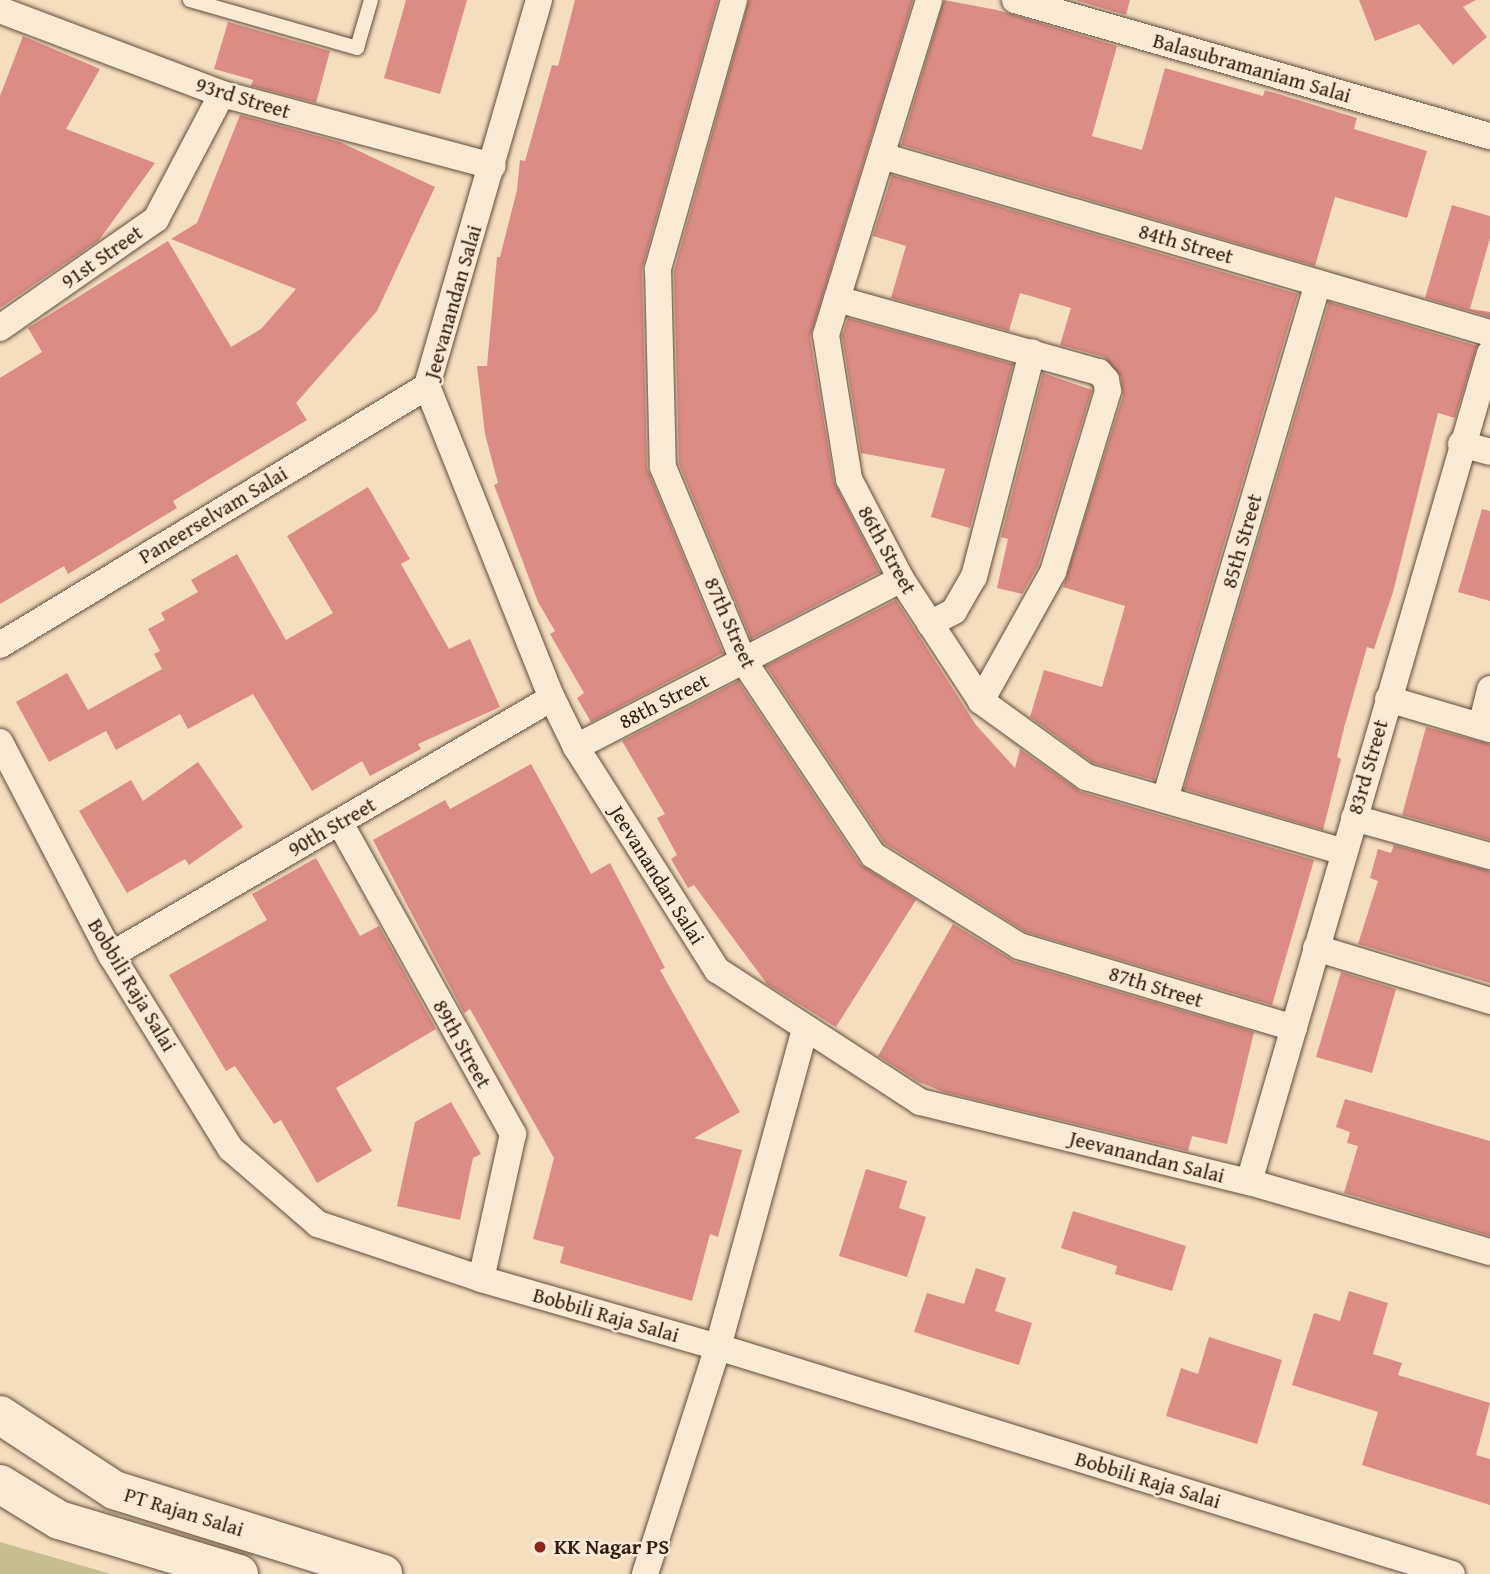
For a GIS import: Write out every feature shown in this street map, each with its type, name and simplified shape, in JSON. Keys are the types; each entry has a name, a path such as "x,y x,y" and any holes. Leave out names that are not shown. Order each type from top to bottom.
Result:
{"main road":[{"name":"PT Rajan Salai","path":"0,1415 114,1490 383,1574"},
{"name":"PT Rajan Salai","path":"0,1484 59,1520 239,1574"}],"street":[{"name":"Jeevanandan Salai","path":"540,0 427,386 552,698 576,747 718,970 920,1102 1250,1182 1490,1252"},
{"name":"87th Street","path":"734,0 658,269 663,467 743,660 873,855 1019,946 1294,1028"},
{"name":"86th Street","path":"929,0 826,335 849,479 901,579 981,701 1086,776 1344,852"},
{"name":"Balasubramaniam Salai","path":"1015,0 1490,136"},
{"name":"93rd Street","path":"0,10 222,94 493,166"},
{"name":"91st Street","path":"0,328 156,219 222,94"},
{"name":"84th Street","path":"882,156 1490,333"},
{"name":"85th Street","path":"1165,799 1318,283"},
{"path":"837,299 1099,372 1108,391 1053,572 981,701"},
{"path":"930,624 954,611 974,577 1032,352"},
{"name":"83rd Street","path":"1250,1182 1461,444 1490,353"},
{"name":"Paneerselvam Salai","path":"0,645 427,386"},
{"path":"1461,444 1490,453"},
{"name":"88th Street","path":"576,747 901,579"},
{"path":"1388,699 1485,727 1490,689"},
{"name":"90th Street","path":"111,955 552,698"},
{"name":"Bobbili Raja Salai","path":"0,742 111,955 231,1149 318,1224 481,1279 718,1346 1452,1574"},
{"path":"1354,818 1490,856"},
{"name":"89th Street","path":"340,823 513,1134 481,1279"},
{"path":"1316,948 1490,1001"},
{"path":"645,1574 718,1346 805,1029"}],"lane":[{"path":"190,0 357,48 371,0"}],"shaded area":[{"path":"0,1542 111,1574 0,1574"}],"building":[{"path":"406,0 467,0 440,94 384,78"},
{"path":"575,0 718,0 642,269 647,468 723,653 591,722 577,698 584,693 550,634 555,631 538,602 494,485 498,483 485,434 477,366 487,366 497,257 500,257 517,190 520,160 525,161 552,65 558,66"},
{"path":"749,0 913,0 810,337 834,482 880,572 751,639 679,464 674,271"},
{"path":"944,0 997,10 1117,46 1092,136 1142,150 1165,68 1263,96 1265,90 1357,118 1354,129 1427,151 1407,218 1335,197 1315,266 901,145"},
{"path":"1075,0 1130,0 1126,15"},
{"path":"1359,0 1476,0 1463,7 1487,37 1453,65 1419,24 1375,41"},
{"path":"228,22 330,51 316,103 251,86 253,80 214,69"},
{"path":"23,36 100,69 66,129 155,163 99,240 0,308 0,96"},
{"path":"240,115 340,142 435,187 377,311 296,403 307,420 173,501 177,508 68,574 64,566 0,604 0,378 42,352 28,328 168,241 231,347 261,329 296,289 171,239 197,223"},
{"path":"892,175 1298,294 1154,780 1093,763 1030,717 1044,670 1102,687 1125,606 1063,587 1123,396 1121,377 1104,357 1060,345 1071,308 1020,293 1009,331 891,298 906,246 873,236"},
{"path":"1452,205 1490,216 1490,238 1470,309 1490,312 1490,317 1425,298"},
{"path":"1329,302 1477,346 1455,418 1438,413 1393,592 1374,649 1367,647 1344,728 1337,757 1341,759 1323,830 1184,789"},
{"path":"848,318 1013,364 970,528 931,517 945,469 861,453 842,336"},
{"path":"1043,373 1092,390 1038,566 1022,594 997,588 1008,539 1001,537"},
{"path":"368,487 410,559 401,564 449,649 470,639 500,707 418,744 421,749 370,776 362,761 312,791 253,694 188,729 180,714 116,750 106,731 49,762 16,702 67,673 88,710 162,669 154,654 160,651 148,629 165,620 161,613 198,592 191,580 237,554 286,640 333,613 287,536"},
{"path":"1482,509 1490,511 1490,601 1458,592"},
{"path":"896,600 976,725 1015,768 1020,749 1081,792 1314,860 1272,1005 1026,932 884,843 766,666"},
{"path":"738,681 860,864 916,900 836,1027 767,984 694,885 688,888 671,859 677,855 657,818 665,814 622,741"},
{"path":"1426,727 1490,744 1490,840 1402,815"},
{"path":"198,762 243,827 189,865 185,859 127,893 79,811 131,780 143,801"},
{"path":"531,764 591,874 610,863 665,968 660,970 740,1112 694,1138 742,1150 718,1237 710,1234 692,1301 560,1263 564,1247 533,1239 554,1158 470,1009 464,1013 373,840 445,800 450,809"},
{"path":"1394,845 1490,871 1490,983 1358,944 1378,881 1370,878 1378,849 1391,853"},
{"path":"316,858 360,936 379,926 436,1029 336,1088 372,1151 317,1183 281,1120 274,1124 235,1066 226,1071 169,975 267,920 252,894"},
{"path":"953,924 1014,961 1254,1032 1227,1144 1192,1136 1188,1151 944,1092 919,1082 878,1056"},
{"path":"1341,972 1396,989 1372,1073 1316,1057"},
{"path":"1345,1099 1490,1141 1490,1236 1344,1193 1358,1146 1347,1143 1350,1132 1336,1127"},
{"path":"451,1102 481,1154 473,1158 460,1220 397,1206 415,1122"},
{"path":"866,1169 907,1181 899,1208 926,1217 907,1277 839,1256"},
{"path":"1073,1211 1186,1246 1172,1291 1115,1274 1117,1266 1061,1248"},
{"path":"976,1268 1006,1278 995,1311 1032,1323 1019,1365 914,1332 927,1293 964,1304"},
{"path":"1349,1291 1388,1303 1373,1354 1402,1363 1398,1375 1490,1403 1476,1455 1490,1459 1490,1505 1362,1465 1378,1412 1292,1385 1314,1313 1340,1321"},
{"path":"1209,1337 1282,1360 1257,1444 1166,1416 1181,1368 1198,1374"}],"place":[{"name":"KK Nagar PS","path":"540,1547"}]}
